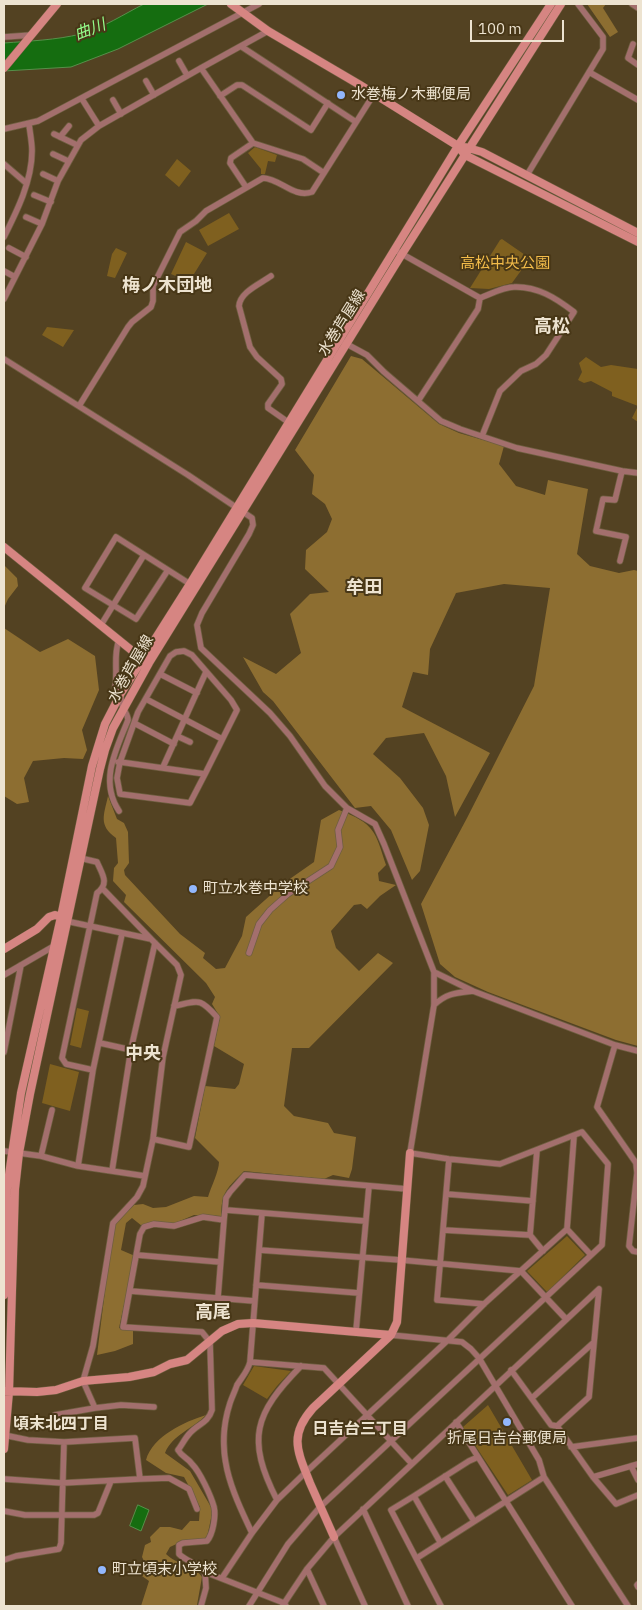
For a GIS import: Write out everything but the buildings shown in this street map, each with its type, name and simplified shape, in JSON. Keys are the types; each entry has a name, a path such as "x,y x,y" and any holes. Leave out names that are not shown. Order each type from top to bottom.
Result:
{"main road":[{"path":"4,68 57,4"},
{"path":"231,4 268,31 458,146 465,155 638,242"},
{"name":"水巻芦屋線","path":"4,1449 15,1189 12,1152 30,1094 92,766 106,724 121,694 146,661 398,252 458,146 551,4"},
{"name":"水巻芦屋線","path":"398,252 465,155 561,4"},
{"path":"458,146 470,147 638,233"},
{"name":"水巻芦屋線","path":"4,1295 5,1188 21,1093 54,946 64,919 80,858 104,750 146,661 190,584 239,510 288,422 343,341"},
{"path":"4,547 146,661"},
{"path":"4,949 37,929 49,917 55,915 64,919"},
{"path":"334,1536 298,1453 299,1429 309,1413 392,1336 396,1322 410,1153"},
{"path":"7,1391 56,1390 83,1381 129,1377 154,1372 170,1364 187,1360 222,1331 238,1324 253,1323 356,1331 392,1336"}],"street":[{"path":"4,129 38,121 259,4"},
{"path":"527,175 603,49 603,37 578,4"},
{"path":"632,4 638,8"},
{"path":"4,298 42,224 58,181 77,145 99,126 268,31"},
{"path":"4,38 30,37"},
{"path":"633,44 628,58 638,65"},
{"path":"242,47 356,122"},
{"path":"179,61 187,75"},
{"path":"201,68 253,143 303,159 324,173"},
{"path":"590,72 638,100"},
{"path":"146,80 154,95"},
{"path":"220,96 237,84 242,85 311,130 328,103"},
{"path":"79,406 128,327 150,307 153,301 153,286 180,232 206,211 263,178 271,178 298,193 307,194 312,192 374,94"},
{"path":"82,99 99,126"},
{"path":"113,100 121,114"},
{"path":"5,233 18,209 30,167 32,151 29,124"},
{"path":"69,126 57,135 77,145"},
{"path":"246,187 230,163 231,158 253,143"},
{"path":"53,154 68,161"},
{"path":"4,164 26,183"},
{"path":"43,174 58,181"},
{"path":"34,195 51,202"},
{"path":"26,217 42,224"},
{"path":"9,248 26,256"},
{"path":"398,252 480,298 513,287 536,289 559,301 574,312 546,355 521,371 500,391 482,436"},
{"path":"4,271 15,277"},
{"path":"271,276 244,295 239,301 239,306 250,347 257,357 281,379 282,384 268,404 268,408 288,422"},
{"path":"418,401 478,309 480,298"},
{"path":"343,341 367,355 441,420 460,429 517,448 638,473"},
{"path":"4,358 188,474 252,518 253,525 202,613 198,625 201,648 270,713 300,750 325,786 347,808 376,824 434,972 434,1005 410,1153 500,1164 582,1132 608,1164 602,1245 320,1507 288,1544 256,1592 249,1606"},
{"path":"620,561 626,537 596,531 603,499 615,500 622,471"},
{"path":"168,570 136,619 85,588 116,537 144,555 168,570 190,584"},
{"path":"101,625 144,555"},
{"path":"119,640 115,650 116,687 121,694 124,709 128,715 116,762 120,794 190,803 236,710 231,700 192,655 184,651 176,652 170,656 146,699 134,723 116,762 109,777 109,790 112,801 119,811"},
{"path":"163,767 206,672"},
{"path":"160,674 197,693"},
{"path":"146,699 222,738"},
{"path":"134,723 174,744"},
{"path":"177,736 190,742"},
{"path":"116,762 205,774"},
{"path":"249,952 259,924 270,910 288,894 331,866 340,847 338,830 347,808"},
{"path":"80,858 97,862 105,880 103,888 97,894 62,1058 66,1064 93,1070"},
{"path":"95,1408 83,1381 93,1346 113,1224 138,1197 143,1186 153,1139 163,1057 181,975 177,965 103,888"},
{"path":"64,919 153,941"},
{"path":"78,1166 93,1070 122,934"},
{"path":"112,1171 131,1049 153,941"},
{"path":"4,975 54,946"},
{"path":"4,1052 21,965"},
{"path":"434,972 473,991 614,1045 638,1051"},
{"path":"434,1005 444,996 473,991"},
{"path":"153,1139 189,1147 217,1017 205,1003 199,1001 174,1006"},
{"path":"4,1018 11,1019"},
{"path":"100,1043 163,1057"},
{"path":"614,1045 597,1107 636,1163 637,1173 629,1246 633,1251 638,1252"},
{"path":"41,1156 52,1110"},
{"path":"222,1578 252,1532 277,1500 484,1304 567,1230 574,1136"},
{"path":"537,1150 530,1235 543,1251"},
{"path":"12,1152 41,1156 78,1166 145,1176"},
{"path":"449,1159 437,1300 484,1304"},
{"path":"218,1297 226,1198 246,1176 407,1189"},
{"path":"356,1331 369,1186"},
{"path":"446,1194 534,1201"},
{"path":"226,1210 365,1221"},
{"path":"252,1532 230,1484 224,1463 223,1446 228,1411 238,1385 250,1362 262,1213"},
{"path":"201,1606 206,1588 205,1572 201,1566 184,1559 179,1554 178,1549 179,1545 183,1543 207,1541 210,1538 214,1506 191,1461 182,1457 178,1450 191,1432 200,1427 210,1417 212,1410 210,1342 202,1332 123,1327 140,1234 144,1227 154,1224 174,1226 202,1217 224,1220"},
{"path":"443,1230 530,1235"},
{"path":"567,1230 591,1255"},
{"path":"259,1250 521,1271 566,1319"},
{"path":"137,1255 220,1262"},
{"path":"256,1285 359,1293"},
{"path":"205,1572 284,1605 307,1568 334,1536 599,1289 589,1397 556,1426"},
{"path":"130,1291 254,1301"},
{"path":"392,1336 462,1342 479,1358 539,1460 544,1477 628,1606"},
{"path":"532,1398 593,1343"},
{"path":"250,1362 324,1368 411,1463"},
{"path":"277,1500 266,1478 260,1458 261,1422 271,1399 301,1366"},
{"path":"511,1370 552,1425 556,1426 593,1477 616,1504 638,1494"},
{"path":"54,1414 121,1405 154,1407"},
{"path":"456,1422 572,1606"},
{"path":"5,1435 28,1440 64,1442 135,1438 140,1479"},
{"path":"571,1446 638,1438"},
{"path":"4,1560 16,1556 59,1549 61,1543 64,1442"},
{"path":"441,1606 391,1510 469,1461 478,1458"},
{"path":"593,1477 638,1464"},
{"path":"631,1466 638,1480"},
{"path":"445,1476 474,1521"},
{"path":"417,1558 544,1477"},
{"path":"4,1479 62,1483 169,1478 189,1489 197,1509"},
{"path":"4,1511 25,1515 94,1515 98,1513 111,1481"},
{"path":"414,1496 440,1542"},
{"path":"363,1509 408,1606"},
{"path":"334,1536 365,1606"},
{"path":"307,1568 324,1606"}],"green space":[{"path":"255,147 277,155 275,162 268,161 265,174 261,174 261,169 248,153"},
{"path":"177,159 191,171 179,187 165,175"},
{"path":"229,213 239,229 208,246 199,230"},
{"name":"高松中央公園","path":"502,239 528,257 528,261 512,283 489,289 470,288 500,240"},
{"path":"186,242 207,253 189,282 171,274"},
{"path":"116,248 127,253 115,278 107,276 112,254"},
{"path":"47,327 74,330 63,347 42,335"},
{"path":"586,357 601,367 611,365 638,369 638,406 612,396 612,392 591,381 584,383 578,380 582,372 579,363"},
{"path":"638,406 638,422 632,418"},
{"path":"77,1008 89,1011 81,1048 70,1045"},
{"path":"50,1064 79,1072 70,1111 42,1103"},
{"path":"567,1236 585,1255 547,1292 527,1271"},
{"path":"254,1366 291,1371 267,1399 243,1385"},
{"path":"488,1405 532,1480 508,1495 463,1427"}],"shaded area":[{"path":"144,4 208,4 118,49 71,67 4,71 4,43 53,39 81,34 105,25"},
{"path":"587,4 606,4 603,8 618,32 610,37"},
{"path":"351,356 362,359 439,424 459,433 504,446 499,464 516,486 545,495 548,480 588,489 577,554 590,566 619,573 638,571 638,1046 616,1040 488,992 455,977 440,964 421,904 534,686 550,588 504,584 456,593 430,649 428,675 413,672 402,707 490,753 455,817 446,776 424,733 386,738 373,754 400,778 423,808 429,825 420,871 412,880 391,830 371,806 355,808 273,701 263,692 243,657 276,674 301,653 290,614 310,594 329,592 305,569 306,550 327,532 332,519 325,504 312,494 314,475 295,450"},
{"path":"4,565 17,578 18,586 4,608"},
{"path":"4,628 40,652 68,639 95,656 99,690 82,730 87,750 83,759 64,758 33,761 24,778 29,802 17,804 4,796"},
{"path":"108,796 117,819 124,823 128,832 129,863 124,870 125,875 180,934 205,953 203,958 216,969 225,968 242,936 246,917 284,883 314,862 321,820 339,810 360,820 372,830 386,865 378,873 379,881 396,885 380,896 367,909 361,904 354,905 331,931 336,948 359,971 378,953 393,963 309,1048 292,1048 284,1106 294,1116 328,1123 334,1133 356,1137 349,1178 333,1175 324,1179 244,1171 226,1190 221,1216 194,1215 173,1224 142,1226 132,1218 126,1223 121,1250 135,1256 119,1328 133,1331 133,1344 97,1355 111,1242 115,1224 134,1205 143,1204 153,1208 166,1207 194,1196 208,1197 219,1162 195,1138 205,1086 235,1089 239,1084 244,1064 214,1046 220,1017 212,1004 215,997 206,983 124,902 126,895 113,881 114,868 118,863 116,838 107,829 104,819"},
{"path":"206,1415 178,1436 165,1453 190,1471 211,1507 212,1514 207,1537 204,1540 185,1540 170,1547 166,1554 170,1558 193,1568 202,1577 197,1605 141,1606 149,1581 142,1576 146,1565 142,1557 145,1545 151,1542 150,1537 160,1527 182,1530 190,1521 199,1521 200,1507 184,1477 166,1473 146,1460 155,1444 170,1431"},
{"path":"138,1505 149,1510 141,1531 130,1526"}],"place":[{"name":"水巻梅ノ木郵便局","path":"341,95"},
{"name":"町立水巻中学校","path":"193,889"},
{"name":"折尾日吉台郵便局","path":"507,1422"},
{"name":"町立頃末小学校","path":"102,1570"}],"district":[{"name":"梅ノ木団地","path":"167,286"},
{"name":"高松","path":"552,327"},
{"name":"牟田","path":"364,588"},
{"name":"中央","path":"143,1054"},
{"name":"高尾","path":"213,1313"},
{"name":"頃末北四丁目","path":"61,1424"},
{"name":"日吉台三丁目","path":"360,1429"}],"water label":[{"name":"曲川","path":"90,30"}]}
